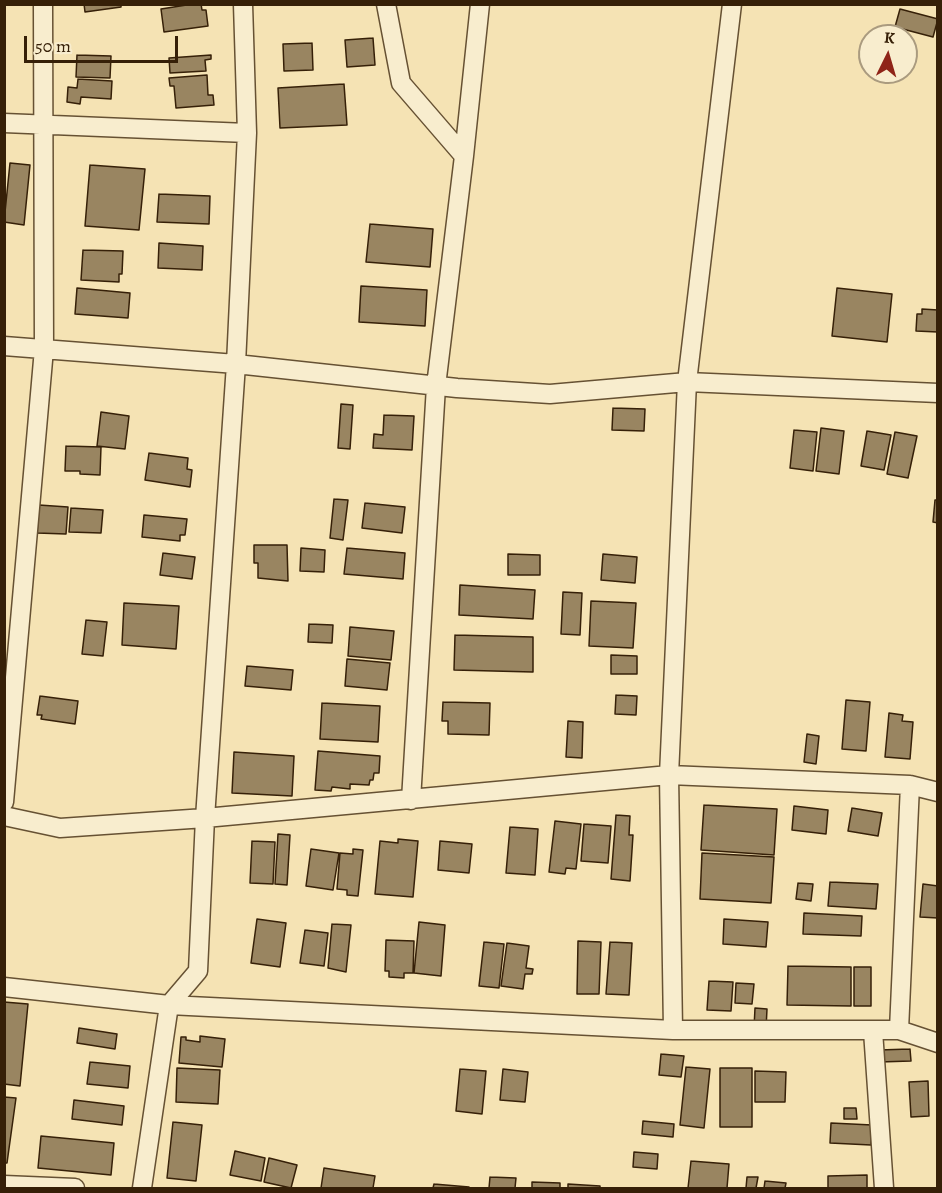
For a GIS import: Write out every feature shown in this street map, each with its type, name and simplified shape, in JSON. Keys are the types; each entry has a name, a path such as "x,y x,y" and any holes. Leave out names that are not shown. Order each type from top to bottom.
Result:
{"street":[{"path":"4,802 10,673 44,349 43,4"},
{"path":"142,1188 169,1005 198,971 236,364 246,133 243,4"},
{"path":"386,4 401,83 464,156"},
{"path":"411,800 436,386 480,4"},
{"path":"673,1030 669,775 687,382 732,4"},
{"path":"4,123 246,133"},
{"path":"4,346 236,364 436,386 550,394 687,382 938,393"},
{"path":"4,816 60,828 206,818 669,775 910,785 938,792"},
{"path":"899,1030 910,785"},
{"path":"4,987 169,1005 673,1030 899,1030 938,1042"},
{"path":"873,1031 884,1188"},
{"path":"4,1185 75,1188"}],"building":[{"path":"84,4 121,4 121,7 85,12"},
{"path":"201,4 202,10 206,10 208,26 164,32 161,9"},
{"path":"900,9 938,19 933,37 918,33 918,24 896,24"},
{"path":"373,38 375,65 347,67 345,40"},
{"path":"312,43 313,70 284,71 283,44"},
{"path":"77,55 111,56 110,78 76,77"},
{"path":"211,55 211,59 205,60 206,71 170,73 169,58"},
{"path":"207,75 208,95 213,95 214,105 176,108 174,86 170,86 169,78"},
{"path":"78,79 112,81 111,99 81,97 80,104 67,102 68,87 77,88"},
{"path":"344,84 347,125 280,128 278,88"},
{"path":"10,163 30,165 24,225 4,222"},
{"path":"90,165 145,169 139,230 85,226"},
{"path":"159,194 210,196 209,224 157,222"},
{"path":"370,224 433,229 430,267 366,262"},
{"path":"159,243 203,246 202,270 158,268"},
{"path":"83,250 123,251 122,274 119,274 119,282 81,280"},
{"path":"361,286 427,290 425,326 359,322"},
{"path":"77,288 130,293 128,318 75,314"},
{"path":"837,288 892,294 887,342 832,336"},
{"path":"922,309 938,310 938,332 916,331 917,314 922,314"},
{"path":"341,404 353,405 350,449 338,448"},
{"path":"613,408 645,409 644,431 612,430"},
{"path":"101,412 129,416 125,449 97,446"},
{"path":"384,415 414,416 412,450 373,448 374,434 383,435"},
{"path":"821,428 844,431 839,474 816,471"},
{"path":"794,430 817,432 813,471 790,468"},
{"path":"867,431 891,435 884,470 861,466"},
{"path":"895,432 917,436 908,478 887,474"},
{"path":"66,446 101,447 100,475 65,471"},
{"path":"149,453 188,458 187,469 192,470 190,487 145,480"},
{"path":"334,499 348,500 343,540 330,538"},
{"path":"935,500 938,500 938,523 933,522"},
{"path":"365,503 405,507 402,533 362,528"},
{"path":"39,505 68,507 66,534 37,533"},
{"path":"71,508 103,510 101,533 69,532"},
{"path":"144,515 187,519 185,535 180,535 180,541 142,537"},
{"path":"254,545 287,545 288,581 258,578 258,563 254,563"},
{"path":"301,548 325,550 324,572 300,571"},
{"path":"347,548 405,553 403,579 344,574"},
{"path":"163,553 195,557 192,579 160,575"},
{"path":"508,554 540,555 540,575 508,575"},
{"path":"603,554 637,557 635,583 601,580"},
{"path":"460,585 535,590 533,619 459,615"},
{"path":"563,592 582,593 580,635 561,634"},
{"path":"591,601 636,603 633,648 589,646"},
{"path":"124,603 179,606 176,649 122,645"},
{"path":"86,620 107,622 103,656 82,654"},
{"path":"309,624 333,625 332,643 308,642"},
{"path":"350,627 394,631 391,660 348,656"},
{"path":"455,635 533,637 533,672 454,670"},
{"path":"611,655 637,656 637,674 611,674"},
{"path":"347,659 390,663 387,690 345,686"},
{"path":"247,666 293,670 291,690 245,686"},
{"path":"616,695 637,696 636,715 615,714"},
{"path":"40,696 78,701 75,724 41,719 42,715 37,715"},
{"path":"846,700 870,702 866,751 842,749"},
{"path":"443,702 490,703 489,735 448,734 448,721 442,721"},
{"path":"322,703 380,706 378,742 320,739"},
{"path":"889,713 903,715 902,721 913,722 910,759 885,757"},
{"path":"568,721 583,722 582,758 566,757"},
{"path":"807,734 819,736 816,764 804,762"},
{"path":"318,751 380,756 379,773 374,773 369,785 350,784 350,789 332,787 331,791 315,790"},
{"path":"234,752 294,756 292,796 232,793"},
{"path":"704,805 777,809 774,855 701,850"},
{"path":"794,806 828,810 826,834 792,830"},
{"path":"852,808 882,813 878,836 848,831"},
{"path":"616,815 630,816 629,835 633,835 630,881 611,879"},
{"path":"555,821 581,824 576,869 566,868 565,874 549,872"},
{"path":"584,824 611,826 608,863 581,861"},
{"path":"510,827 538,829 535,875 506,873"},
{"path":"278,834 290,835 287,885 275,884"},
{"path":"398,839 418,841 413,897 375,894 380,841 398,843"},
{"path":"252,841 275,842 273,884 250,883"},
{"path":"440,841 472,844 469,873 438,870"},
{"path":"311,849 339,853 333,890 306,886"},
{"path":"353,849 363,850 358,896 347,895 347,890 337,889 340,853 353,854"},
{"path":"702,853 774,857 771,903 700,899"},
{"path":"830,882 878,884 876,909 828,906"},
{"path":"798,883 813,884 811,901 796,899"},
{"path":"923,884 938,886 938,918 920,917"},
{"path":"804,913 862,916 861,936 803,934"},
{"path":"257,919 286,923 280,967 251,963"},
{"path":"724,919 768,922 766,947 723,944"},
{"path":"419,922 445,925 441,976 414,973"},
{"path":"332,924 351,925 346,972 328,968"},
{"path":"305,930 328,933 324,966 300,963"},
{"path":"386,940 414,941 413,973 404,973 404,978 389,977 389,971 385,971"},
{"path":"578,941 601,942 599,994 577,994"},
{"path":"484,942 504,944 499,988 479,986"},
{"path":"610,942 632,943 629,995 606,994"},
{"path":"507,943 529,946 526,968 533,969 532,974 525,974 523,989 501,986"},
{"path":"788,966 851,967 851,1006 787,1005"},
{"path":"854,967 871,967 871,1006 854,1006"},
{"path":"709,981 733,982 731,1011 707,1010"},
{"path":"736,983 754,984 752,1004 735,1003"},
{"path":"4,1002 28,1004 20,1086 4,1084"},
{"path":"755,1008 767,1009 766,1029 754,1028"},
{"path":"79,1028 117,1034 115,1049 77,1043"},
{"path":"200,1036 225,1039 222,1067 179,1063 181,1037 200,1042"},
{"path":"910,1049 911,1061 879,1062 879,1050"},
{"path":"661,1054 684,1056 681,1077 659,1075"},
{"path":"90,1062 130,1066 128,1088 87,1084"},
{"path":"686,1067 710,1069 704,1128 680,1125"},
{"path":"177,1068 220,1070 218,1104 176,1102"},
{"path":"720,1068 752,1068 752,1127 720,1127"},
{"path":"460,1069 486,1071 482,1114 456,1111"},
{"path":"503,1069 528,1072 525,1102 500,1100"},
{"path":"755,1071 786,1072 785,1102 755,1102"},
{"path":"928,1081 929,1116 911,1117 909,1082"},
{"path":"4,1097 16,1098 7,1163 4,1163"},
{"path":"74,1100 124,1106 122,1125 72,1119"},
{"path":"844,1108 856,1108 857,1119 844,1119"},
{"path":"643,1121 674,1124 673,1137 642,1134"},
{"path":"173,1122 202,1125 196,1181 167,1178"},
{"path":"831,1123 872,1125 871,1145 830,1143"},
{"path":"41,1136 114,1143 111,1175 38,1168"},
{"path":"235,1151 265,1158 261,1181 230,1175"},
{"path":"634,1152 658,1154 657,1169 633,1167"},
{"path":"269,1158 297,1165 291,1188 264,1182"},
{"path":"691,1161 729,1164 727,1188 688,1188"},
{"path":"324,1168 375,1176 373,1188 321,1188"},
{"path":"867,1175 867,1188 828,1188 828,1176"},
{"path":"490,1177 516,1178 515,1188 489,1188"},
{"path":"747,1177 758,1177 756,1188 746,1188"},
{"path":"765,1181 786,1183 785,1188 764,1188"},
{"path":"532,1182 560,1183 560,1188 532,1188"},
{"path":"434,1184 469,1187 433,1188"},
{"path":"568,1184 600,1186 600,1188 568,1188"}]}
